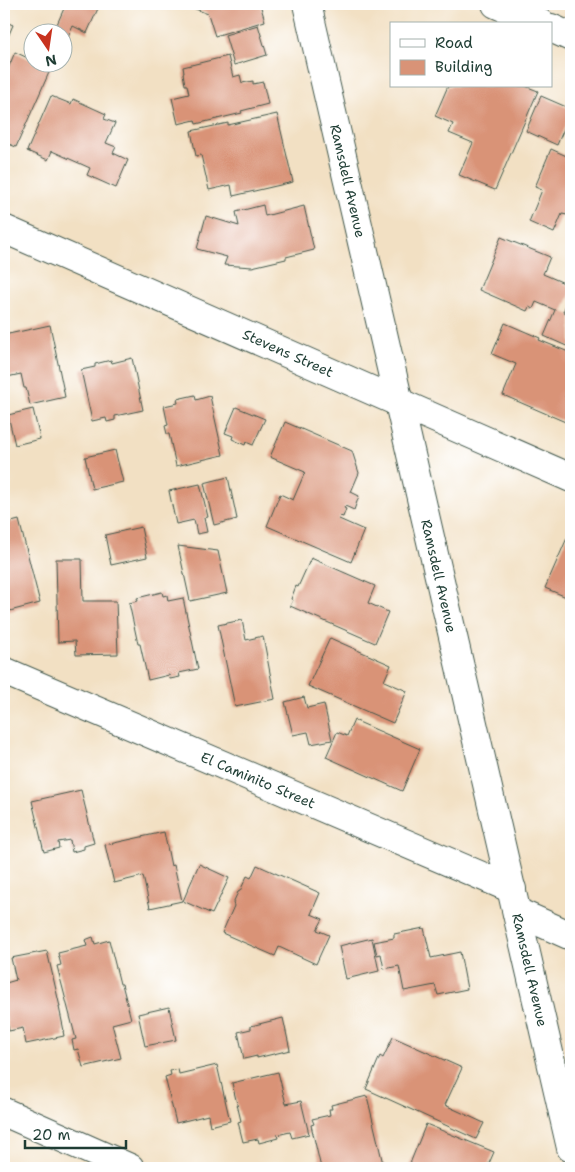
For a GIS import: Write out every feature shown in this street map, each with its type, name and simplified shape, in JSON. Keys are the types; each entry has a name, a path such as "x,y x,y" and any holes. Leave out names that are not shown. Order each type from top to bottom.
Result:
{"street":[{"name":"Ramsdell Avenue","path":"307,4 571,1148"},
{"path":"496,4 537,22"},
{"path":"552,28 571,37"},
{"name":"Stevens Street","path":"4,229 571,478"},
{"name":"El Caminito Street","path":"4,671 514,901 571,936"},
{"path":"4,1112 130,1168"}],"building":[{"path":"66,4 100,4 87,33 73,26 72,28 72,22 58,22"},
{"path":"183,4 260,4 265,21 215,36 208,14"},
{"path":"4,21 13,25 4,46"},
{"path":"258,25 267,55 234,65 225,35"},
{"path":"15,52 22,55 22,72 49,72 16,147 4,142 4,69 7,71"},
{"path":"228,56 233,77 240,75 242,83 253,81 253,84 263,82 268,104 241,111 242,113 196,124 195,120 178,124 172,98 189,94 187,85 185,85 183,67"},
{"path":"447,88 530,88 538,91 495,190 459,175 473,143 449,133 453,124 435,116"},
{"path":"51,96 71,104 73,99 106,114 104,119 115,123 106,143 116,147 113,153 128,160 116,188 87,175 90,168 52,151 48,160 27,151"},
{"path":"541,96 571,109 557,145 526,131"},
{"path":"277,114 293,182 233,196 231,185 209,190 201,155 196,156 191,131"},
{"path":"551,149 571,158 571,204 567,215 562,214 554,233 529,222 542,190 535,187"},
{"path":"263,205 265,216 304,206 314,250 252,267 224,265 227,257 197,249 206,216 239,226 236,212"},
{"path":"501,237 550,257 543,274 571,286 571,292 563,312 571,315 571,348 544,336 555,310 536,302 533,309 529,307 527,311 479,290"},
{"path":"505,323 571,353 571,369 565,384 570,386 565,397 571,399 570,424 503,395 516,364 492,354"},
{"path":"50,325 65,397 30,405 21,374 7,377 4,361 4,335"},
{"path":"132,358 143,410 115,416 115,420 107,422 106,418 92,421 81,370 95,367 95,364 111,360 112,363"},
{"path":"195,395 196,400 210,396 223,455 176,466 169,434 167,434 165,426 168,425 164,406 178,403 177,399"},
{"path":"236,407 265,419 253,445 246,442 245,445 232,439 233,436 225,433"},
{"path":"33,409 40,439 15,445 8,415"},
{"path":"285,422 352,451 359,473 351,492 359,496 354,510 345,506 344,508 346,509 343,517 340,516 339,519 364,530 351,562 267,526 280,494 293,500 305,472 270,457"},
{"path":"115,450 123,482 92,489 85,457"},
{"path":"228,477 237,519 214,525 204,483"},
{"path":"200,484 208,517 204,518 207,532 197,534 194,520 176,524 169,491"},
{"path":"19,520 40,603 6,612 4,605 4,524"},
{"path":"141,527 147,557 111,565 105,535"},
{"path":"567,538 571,540 571,599 545,588"},
{"path":"178,546 218,551 227,593 190,601"},
{"path":"311,558 375,586 368,603 388,612 375,643 290,606 296,586 298,587"},
{"path":"56,559 82,559 83,601 116,601 118,654 76,655 75,641 58,642"},
{"path":"162,592 163,596 167,595 168,601 183,598 198,669 179,673 180,677 170,679 169,675 148,680 129,603 138,601 137,598"},
{"path":"242,620 246,640 263,636 275,699 235,707 218,625"},
{"path":"330,638 391,665 384,681 407,691 393,723 308,686"},
{"path":"304,697 307,708 324,704 332,740 311,744 308,732 293,735 285,702"},
{"path":"354,720 420,749 402,791 326,757 337,732 347,736"},
{"path":"81,790 94,843 84,846 84,849 72,852 70,840 58,842 59,848 44,852 32,801"},
{"path":"164,832 171,866 174,865 182,901 150,908 143,876 114,883 105,845"},
{"path":"199,864 229,878 212,914 183,901"},
{"path":"257,865 320,893 311,914 323,919 317,930 329,935 316,964 279,947 275,956 222,933 238,892 247,876 251,878"},
{"path":"424,928 431,958 460,952 467,989 438,995 435,985 404,991 399,966 384,969 381,954 377,955 374,942 394,938 394,934"},
{"path":"93,937 95,944 109,940 131,1019 112,1024 121,1058 83,1067 78,1049 74,1050 72,1040 76,1039 57,966 61,965 58,953 87,946 85,940"},
{"path":"372,938 379,971 346,979 339,946"},
{"path":"47,951 60,1007 64,1036 26,1044 23,1028 9,1031 4,1009 4,986 6,986 6,983 16,980 11,958"},
{"path":"169,1007 176,1040 145,1046 138,1014"},
{"path":"283,1018 290,1050 257,1058 257,1056 244,1059 238,1032 251,1029 251,1026"},
{"path":"393,1037 462,1068 445,1105 484,1123 476,1139 366,1089 380,1056 383,1058"},
{"path":"217,1065 230,1121 210,1126 208,1115 176,1123 165,1077 171,1075 170,1071 178,1069 179,1074"},
{"path":"278,1072 286,1104 301,1101 309,1134 292,1138 290,1132 277,1135 278,1138 259,1143 258,1139 243,1142 238,1122 241,1121 232,1083"},
{"path":"367,1096 384,1168 321,1168 311,1125 314,1124 312,1119 330,1115 329,1109 332,1109 331,1105"},
{"path":"426,1124 494,1152 487,1168 414,1168 409,1166"}]}
